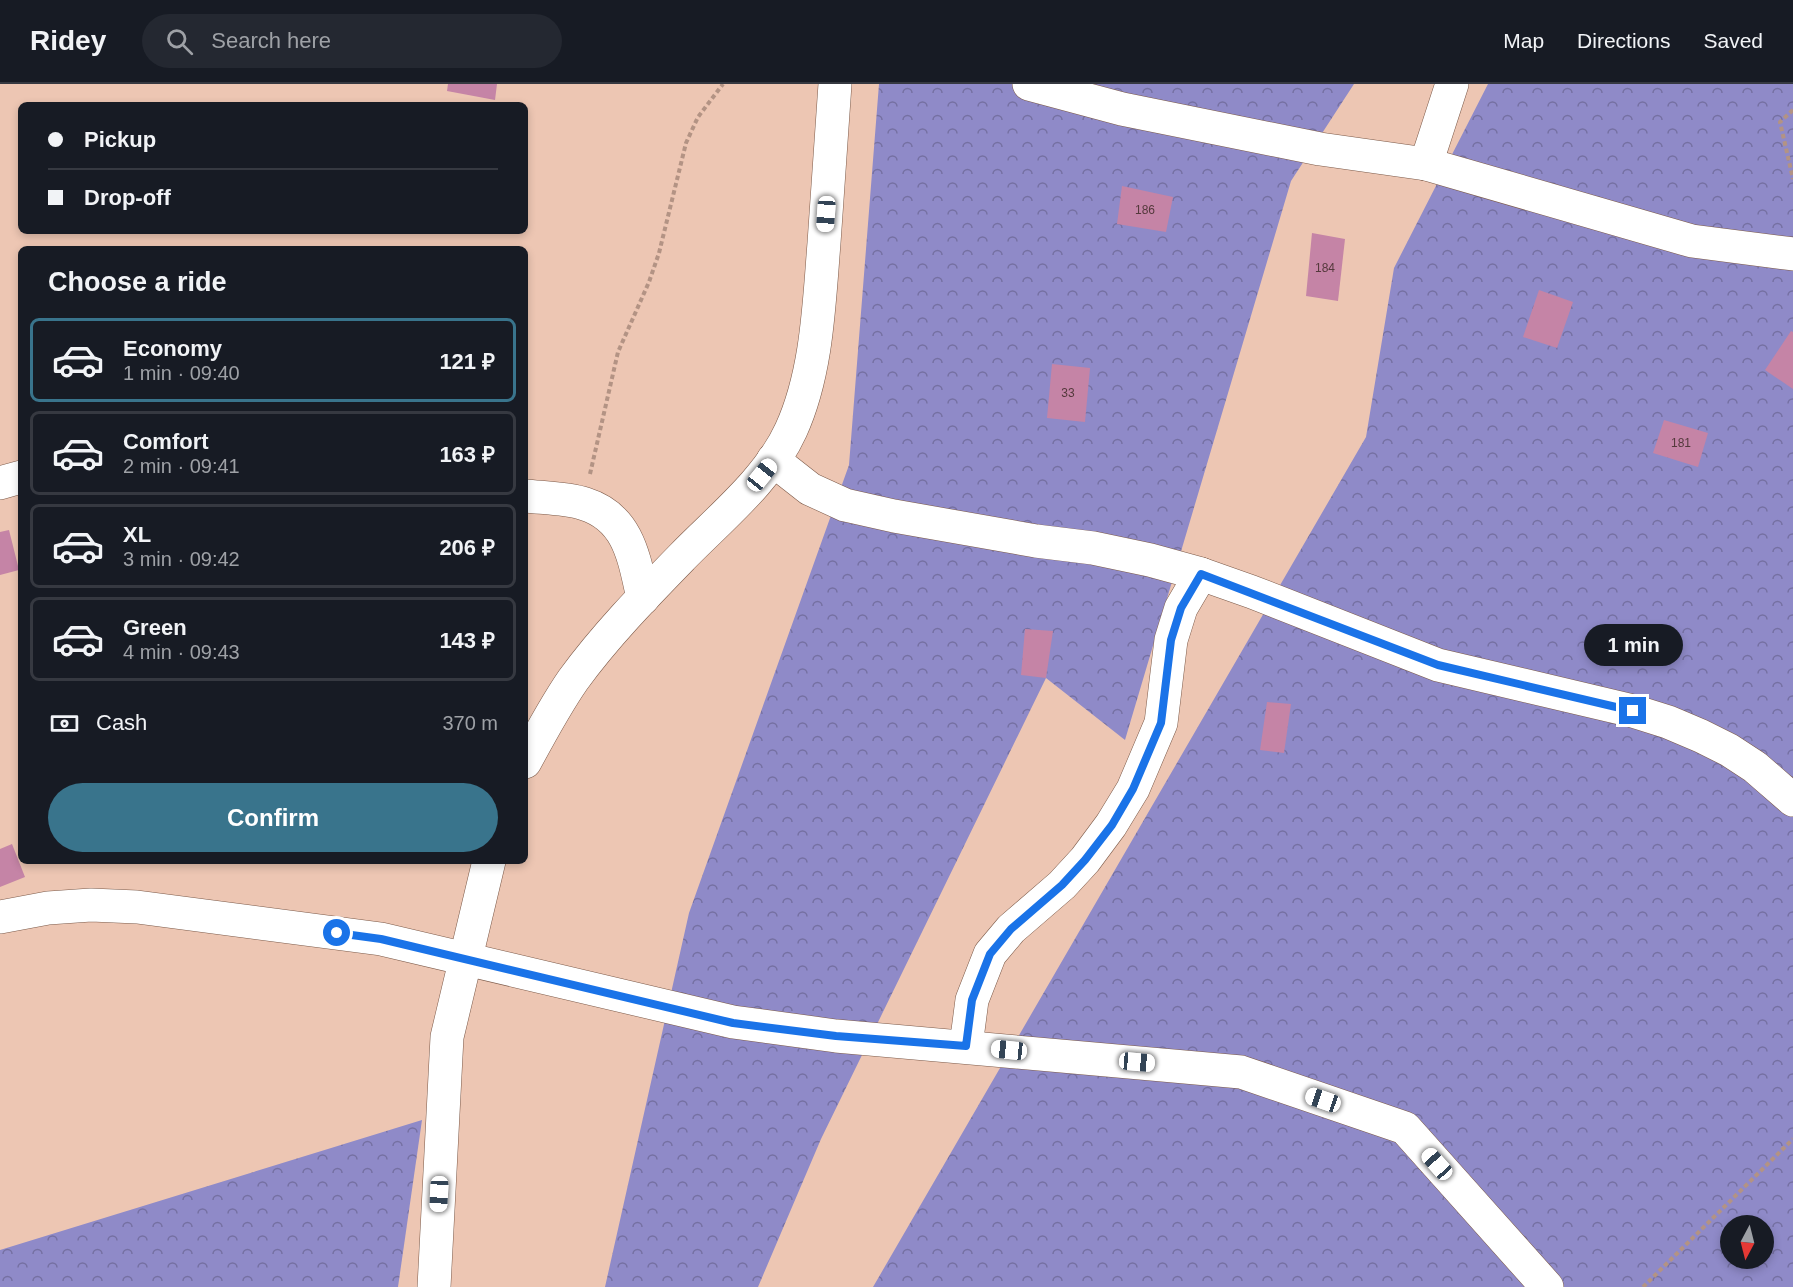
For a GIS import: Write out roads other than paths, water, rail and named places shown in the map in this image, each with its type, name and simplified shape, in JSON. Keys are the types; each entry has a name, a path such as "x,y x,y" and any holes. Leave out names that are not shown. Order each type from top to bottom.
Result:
{"street":[{"path":"528,756 544,725 573,681 603,643 643,598 750,490 773,460 790,431 806,388 819,300 835,84"},
{"path":"1029,84 1122,109 1320,149 1426,164 1692,241 1793,254"},
{"path":"1426,164 1452,84"},
{"path":"773,460 810,489 844,505 905,518 1036,541 1093,548 1150,560 1201,574 1438,665 1633,711 1668,722 1729,750 1755,767 1793,800"},
{"path":"0,483 18,478"},
{"path":"528,496 584,503 605,513 621,528 634,558 643,598"},
{"path":"966,1046 972,1000 990,954 1011,929 1062,885 1085,860 1112,825 1133,789 1161,723 1171,640 1181,608 1201,574"},
{"path":"434,1287 447,1037 488,864"},
{"path":"0,917 59,907 91,905 137,907 381,939 733,1023 836,1036 1241,1071 1405,1128 1547,1287"}]}
